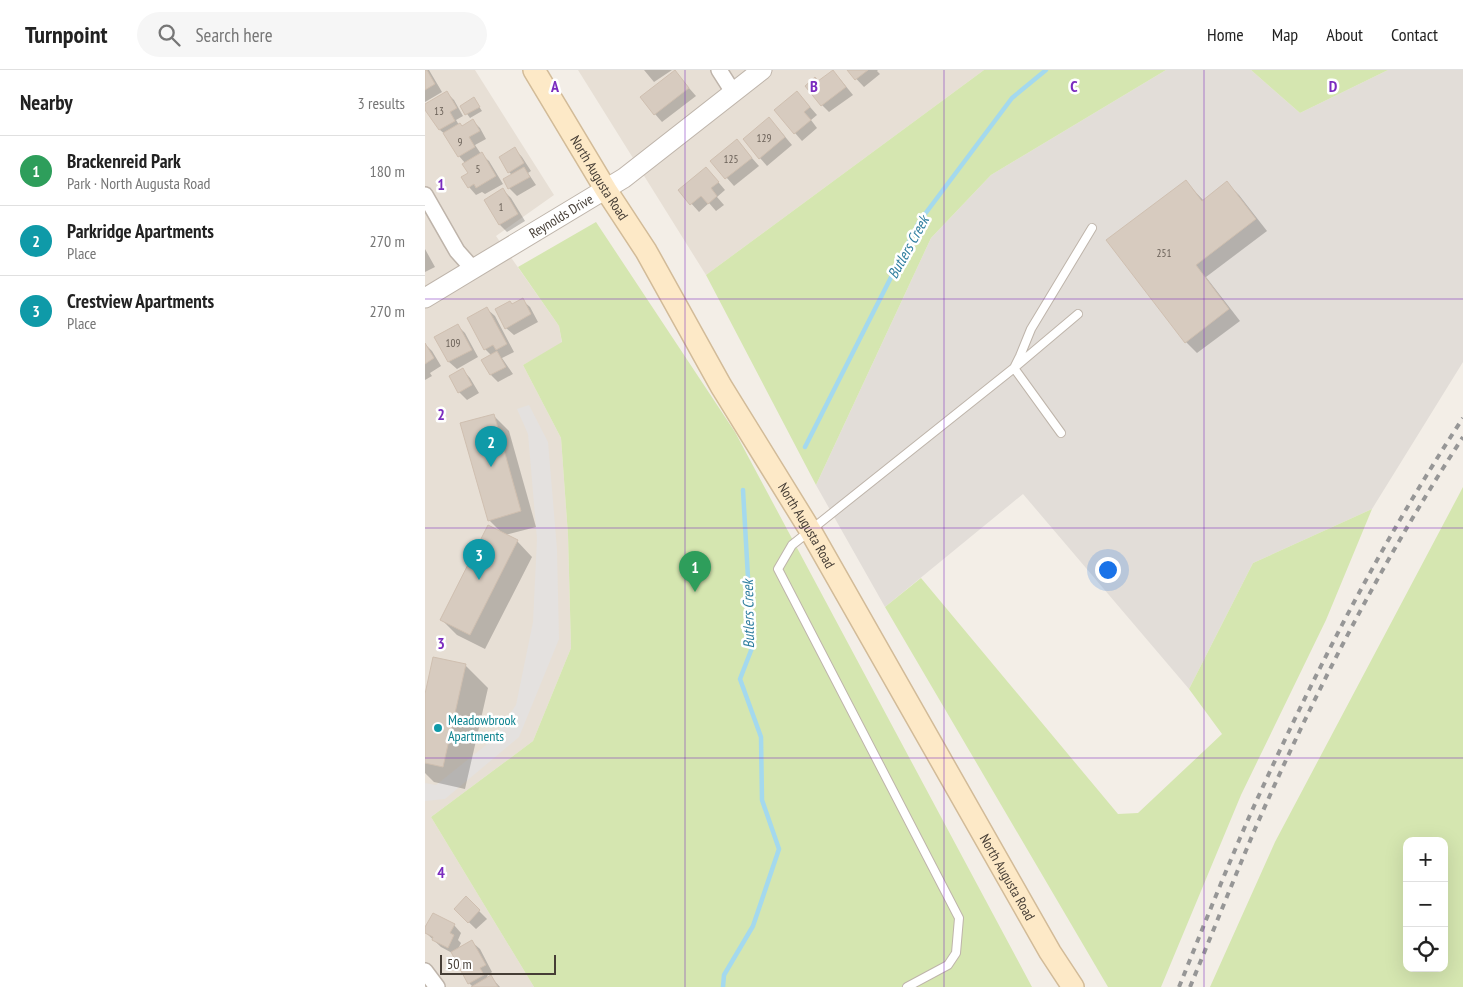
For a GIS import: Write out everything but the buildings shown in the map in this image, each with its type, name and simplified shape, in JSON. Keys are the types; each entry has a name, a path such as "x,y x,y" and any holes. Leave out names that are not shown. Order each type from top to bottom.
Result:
{"main road":[{"name":"North Augusta Road","path":"534,70 606,190 646,251 721,386 810,530 1045,944 1073,987"}],"street":[{"path":"719,70 733,92"},
{"name":"Reynolds Drive","path":"425,298 624,178 761,70"},
{"path":"425,195 457,251 473,269"},
{"path":"425,971 437,987"}],"lane":[{"path":"1014,368 1021,356 1031,328 1092,228"},
{"path":"907,987 948,966 956,952 959,918 778,569 792,545 1014,368 1078,314"},
{"path":"1014,368 1061,433"}],"shaded area":[{"path":"425,70 475,70 554,195 496,236 559,326 562,343 523,365 561,438 568,535 571,648 533,741 431,817 534,987 425,987"},
{"path":"578,70 984,70 706,275"},
{"path":"1166,70 1251,70 1300,113 1388,70 1463,70 1463,362 1372,509 1253,563 1189,689 1023,494 885,607 816,485 931,238 991,175"},
{"path":"529,405 548,442 557,549 559,639 519,737 445,799 425,801 425,783 436,785 491,741 516,705 533,622 537,539 528,434 517,409"}],"green space":[{"path":"984,70 1166,70 991,175 931,238 816,485 706,275"},
{"path":"1251,70 1388,70 1300,113"},
{"path":"596,222 735,432 1032,987 534,987 431,817 533,741 571,648 568,535 561,438 523,365 562,342 559,326 518,267"},
{"path":"1463,487 1463,987 1210,987 1275,842"},
{"path":"1372,509 1326,620 1241,795 1161,987 1108,987 885,607 921,578 1118,814 1138,813 1222,734 1189,689 1253,563"}],"waterway":[{"name":"Butlers Creek","path":"805,447 919,222 1012,98 1046,70"},
{"name":"Butlers Creek","path":"723,987 724,975 753,926 779,849 762,800 761,737 740,679 752,648 743,490"}],"railway":[{"path":"1179,987 1250,815 1323,662 1403,514 1463,418"},
{"path":"1190,987 1255,829 1325,678 1377,580 1463,437"}],"place":[{"name":"Parkridge Apartments","path":"491,467"},
{"name":"Crestview Apartments","path":"479,580"},
{"name":"Brackenreid Park","path":"695,592"},
{"name":"Meadowbrook Apartments","path":"438,728"}]}
